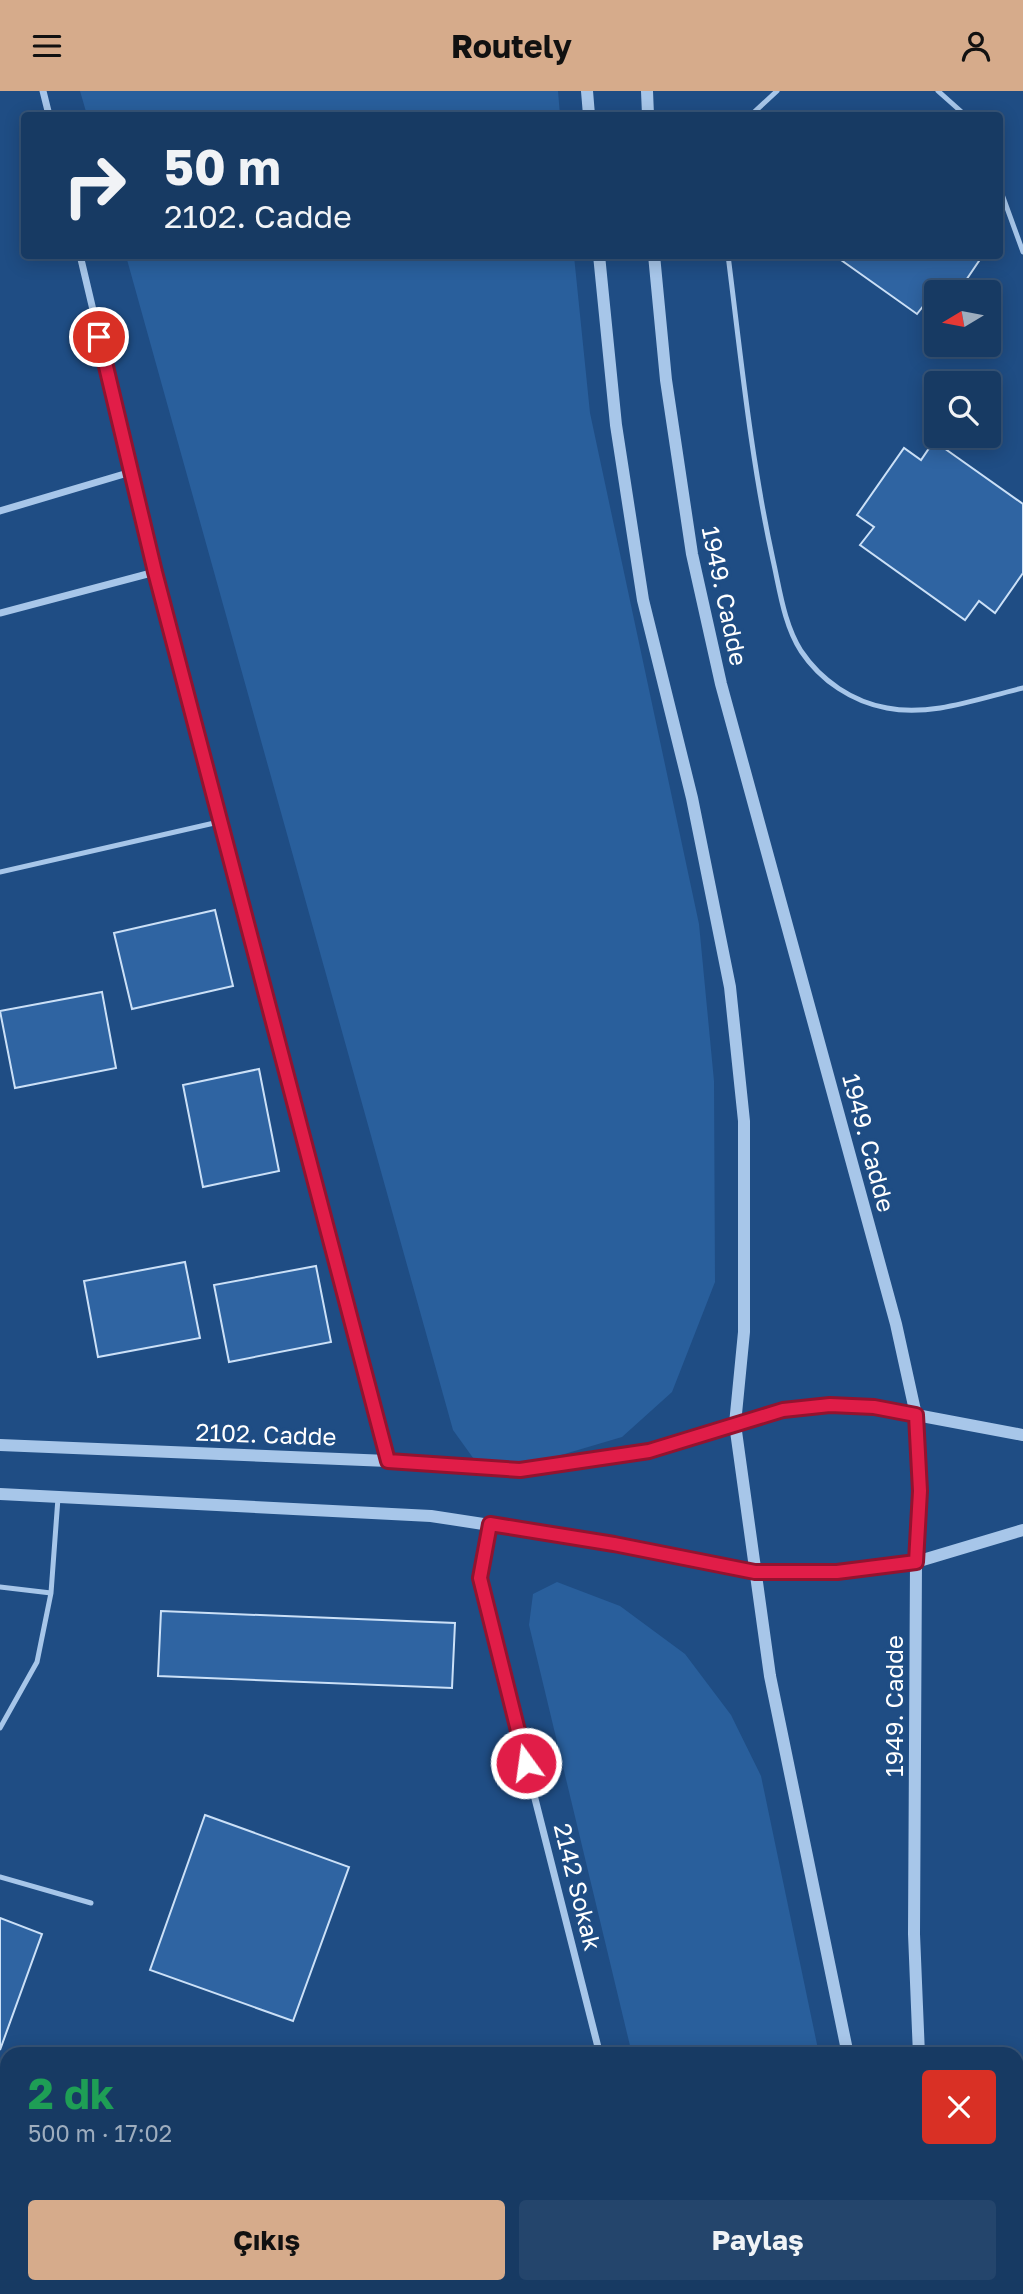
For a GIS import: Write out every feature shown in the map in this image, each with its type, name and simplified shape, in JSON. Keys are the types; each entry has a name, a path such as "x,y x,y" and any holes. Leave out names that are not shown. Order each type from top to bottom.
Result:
{"street":[{"path":"43,91 48,112"},
{"path":"587,91 589,112"},
{"path":"647,91 648,112"},
{"path":"81,259 155,572 223,821 388,1461"},
{"path":"599,259 616,425 643,600 692,798 730,987 744,1121 744,1332 735,1424 770,1676 846,2047"},
{"name":"1949. Cadde","path":"654,259 666,380 692,554 715,658 896,1324 916,1415 920,1491 916,1562 914,1934 919,2047"},
{"path":"0,511 131,472"},
{"path":"0,614 155,572"},
{"name":"2102. Cadde","path":"0,1445 388,1461 520,1470 649,1451 783,1410 830,1405 874,1407 1023,1435"},
{"path":"0,1494 430,1516 614,1544 755,1572 837,1572 916,1562 1023,1530"},
{"name":"2142 Sokak","path":"490,1524 480,1578 598,2047"}],"lane":[{"path":"754,112 777,91"},
{"path":"938,91 962,112"},
{"path":"1003,197 1023,252"},
{"path":"729,259 757,486 784,609 801,651 815,669 841,690 869,704 889,709 930,709 1023,688"},
{"path":"0,872 223,821"},
{"path":"0,1728 37,1662 51,1593 58,1497"},
{"path":"0,1587 51,1593"},
{"path":"0,1877 91,1903"}],"shaded area":[{"path":"80,91 558,91 560,112 86,112"},
{"path":"127,259 574,259 590,413 699,924 714,1081 715,1282 672,1392 622,1437 534,1463 476,1462 453,1430"},
{"path":"557,1582 620,1606 685,1654 731,1715 761,1776 818,2047 630,2047 529,1625 533,1594"}],"building":[{"path":"840,259 980,259 966,280 924,280 924,305 917,314"},
{"path":"904,448 921,460 929,448 944,448 1023,504 1023,573 995,613 979,601 965,620 860,545 874,527 857,515"},
{"path":"215,910 233,986 132,1009 114,933"},
{"path":"102,992 116,1068 15,1088 0,1011"},
{"path":"259,1069 279,1171 203,1187 183,1085"},
{"path":"185,1262 200,1338 98,1357 84,1281"},
{"path":"316,1266 331,1342 229,1362 214,1285"},
{"path":"161,1611 455,1623 452,1688 158,1676"},
{"path":"205,1815 349,1867 293,2021 150,1970"},
{"path":"0,1918 42,1934 0,2047"}],"route":[{"path":"99,337 155,572 230,848 388,1461 520,1470 649,1451 783,1410 830,1405 874,1407 916,1415 920,1491 916,1562 837,1572 755,1572 614,1544 490,1524 480,1578 526,1763"}]}
